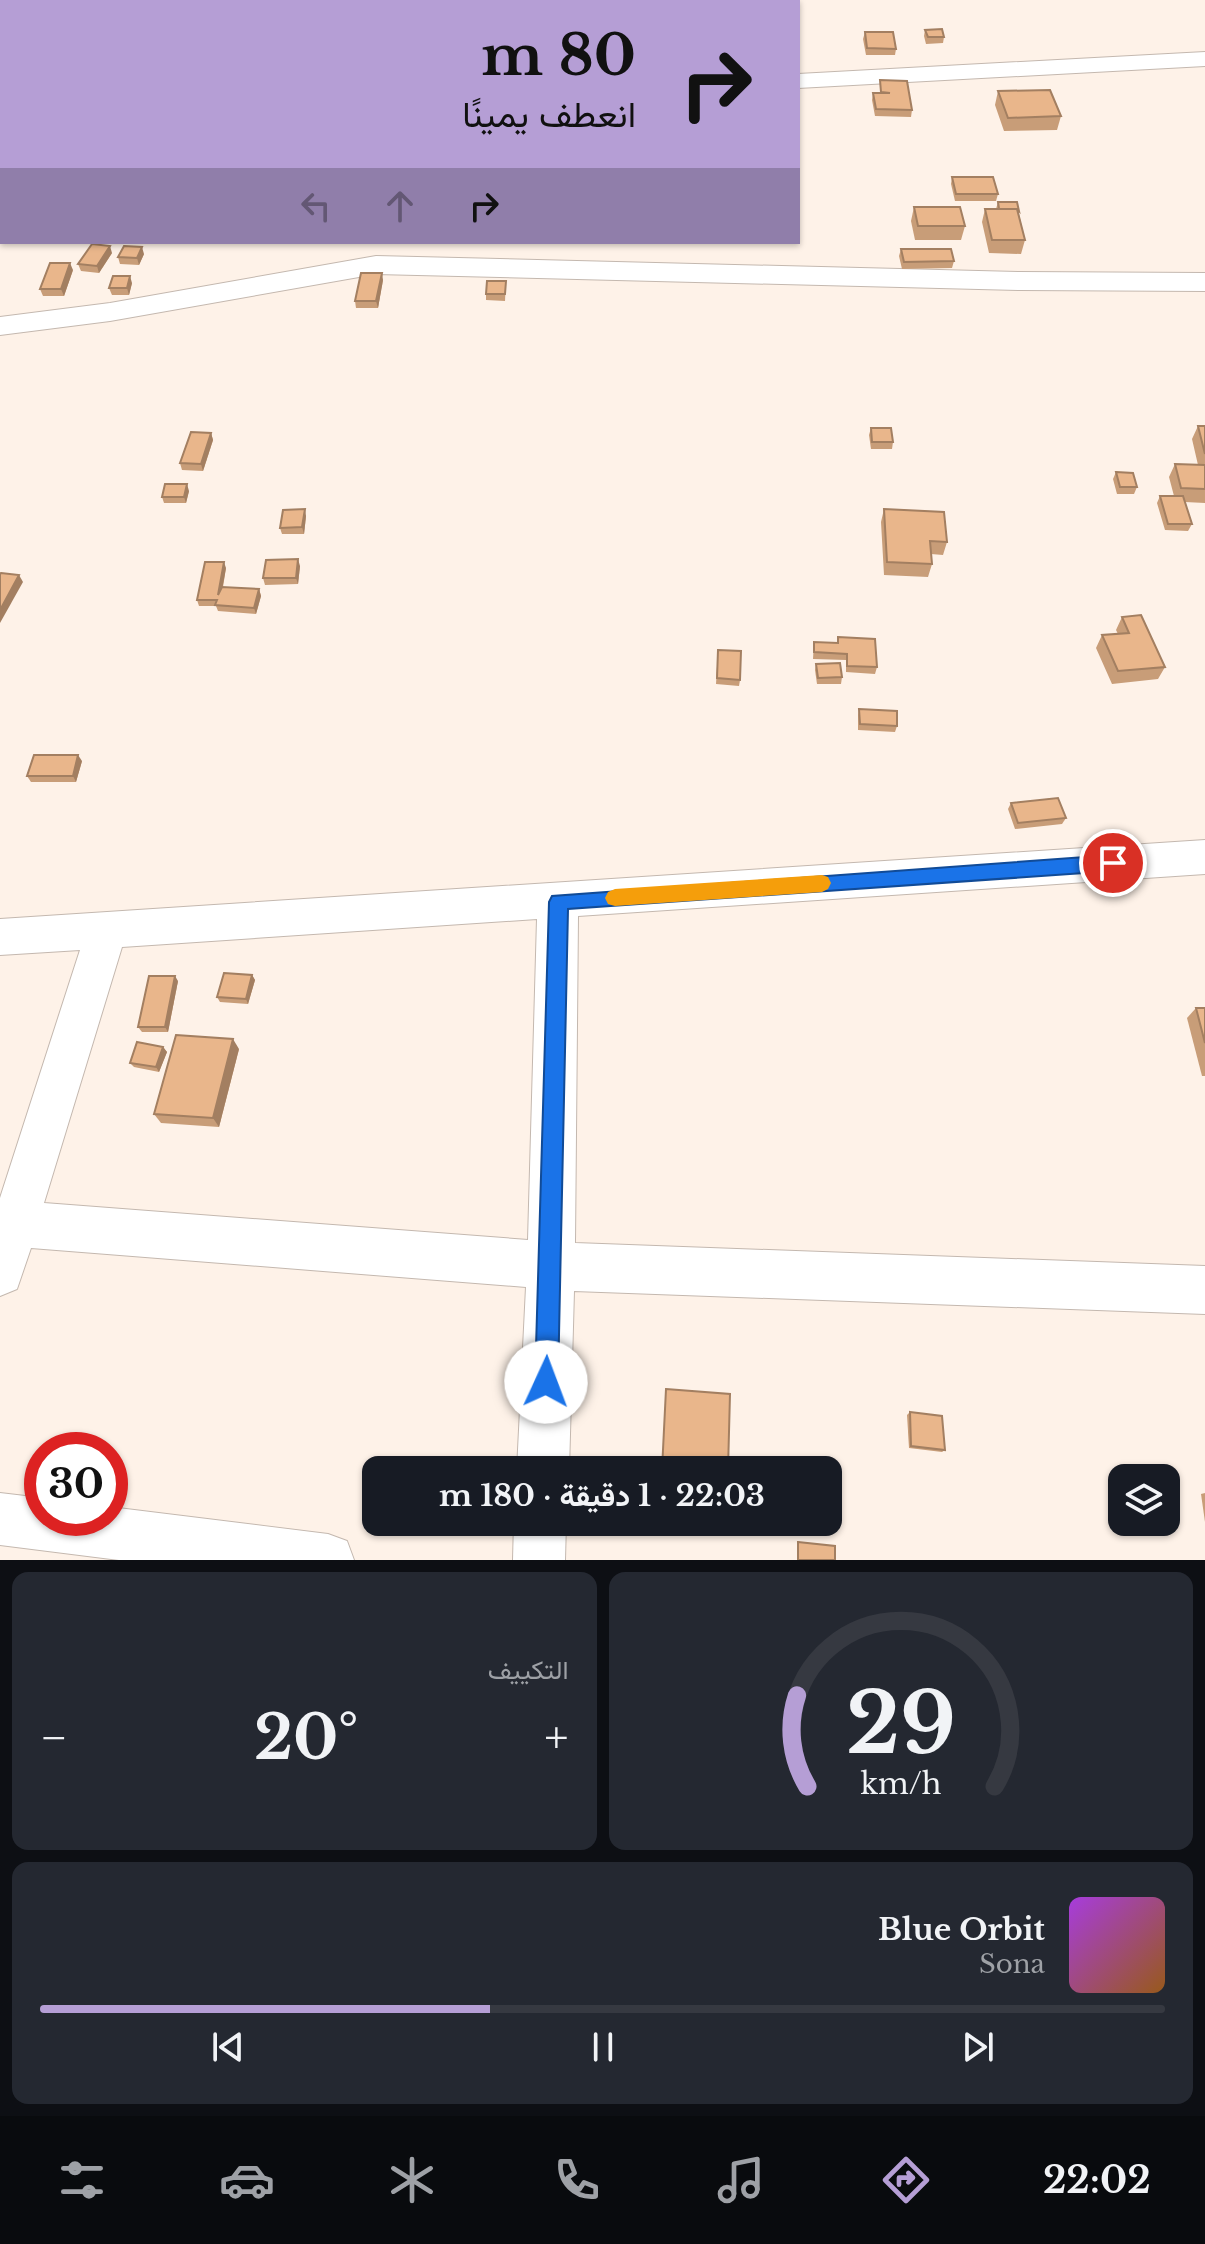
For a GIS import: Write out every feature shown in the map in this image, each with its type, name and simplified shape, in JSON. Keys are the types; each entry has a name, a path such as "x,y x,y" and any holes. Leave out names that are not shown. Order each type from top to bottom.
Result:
{"street":[{"path":"800,81 1205,59"},
{"path":"0,326 110,312 376,265 1020,281 1205,282"},
{"path":"0,937 1205,857"},
{"path":"544,1456 551,1265 558,902"},
{"path":"0,1272 106,931"},
{"path":"15,1224 551,1265 1205,1290"},
{"path":"0,1519 328,1560"},
{"path":"539,1560 540,1536"}],"building":[{"path":"942,29 944,37 928,37 925,30"},
{"path":"865,32 893,32 896,49 867,48"},
{"path":"880,80 907,81 912,110 876,109 873,93 890,93 881,92"},
{"path":"1050,90 1061,116 1008,118 998,91"},
{"path":"952,177 993,177 998,194 956,194"},
{"path":"998,202 1017,202 1019,211 999,209"},
{"path":"914,207 960,207 965,226 918,226"},
{"path":"985,209 1017,209 1025,240 992,240"},
{"path":"92,244 110,246 97,266 78,264"},
{"path":"124,246 142,247 137,258 118,257"},
{"path":"901,249 951,249 954,261 904,262"},
{"path":"50,263 70,263 61,289 40,289"},
{"path":"361,273 382,273 376,301 355,301"},
{"path":"113,276 130,276 127,288 109,288"},
{"path":"487,281 506,281 505,294 486,294"},
{"path":"1198,426 1205,426 1205,454"},
{"path":"871,428 891,428 893,442 872,442"},
{"path":"191,432 211,433 201,464 180,463"},
{"path":"1175,464 1205,465 1205,489 1181,488"},
{"path":"1116,472 1133,473 1137,487 1120,487"},
{"path":"165,484 187,484 184,497 162,497"},
{"path":"1160,496 1183,496 1192,524 1168,524"},
{"path":"305,509 302,527 280,528 283,510"},
{"path":"884,509 944,512 947,542 930,541 932,564 887,562"},
{"path":"298,559 296,578 263,578 266,560"},
{"path":"205,562 224,562 218,595 222,587 259,589 254,608 215,605 217,600 197,600"},
{"path":"0,574 19,575 0,610"},
{"path":"1141,615 1165,667 1118,671 1102,635 1129,633 1122,617"},
{"path":"838,637 875,639 877,667 847,666 847,654 814,652 814,642 838,643"},
{"path":"718,650 741,651 740,680 717,678"},
{"path":"840,663 842,677 818,678 816,664"},
{"path":"859,709 897,711 897,726 860,724"},
{"path":"34,755 78,755 73,776 27,776"},
{"path":"1058,798 1066,818 1018,823 1011,803"},
{"path":"224,973 252,975 246,999 217,997"},
{"path":"149,976 175,976 165,1027 138,1027"},
{"path":"1196,1008 1205,1008 1205,1043"},
{"path":"176,1035 233,1039 213,1118 154,1114"},
{"path":"137,1042 163,1047 156,1067 130,1063"},
{"path":"666,1389 730,1394 728,1456 663,1456"},
{"path":"910,1412 942,1416 945,1450 911,1446"},
{"path":"798,1542 835,1546 835,1560 798,1560"}],"slow traffic":[{"path":"615,898 822,883"}],"route":[{"path":"546,1382 558,902 1113,863"}]}
